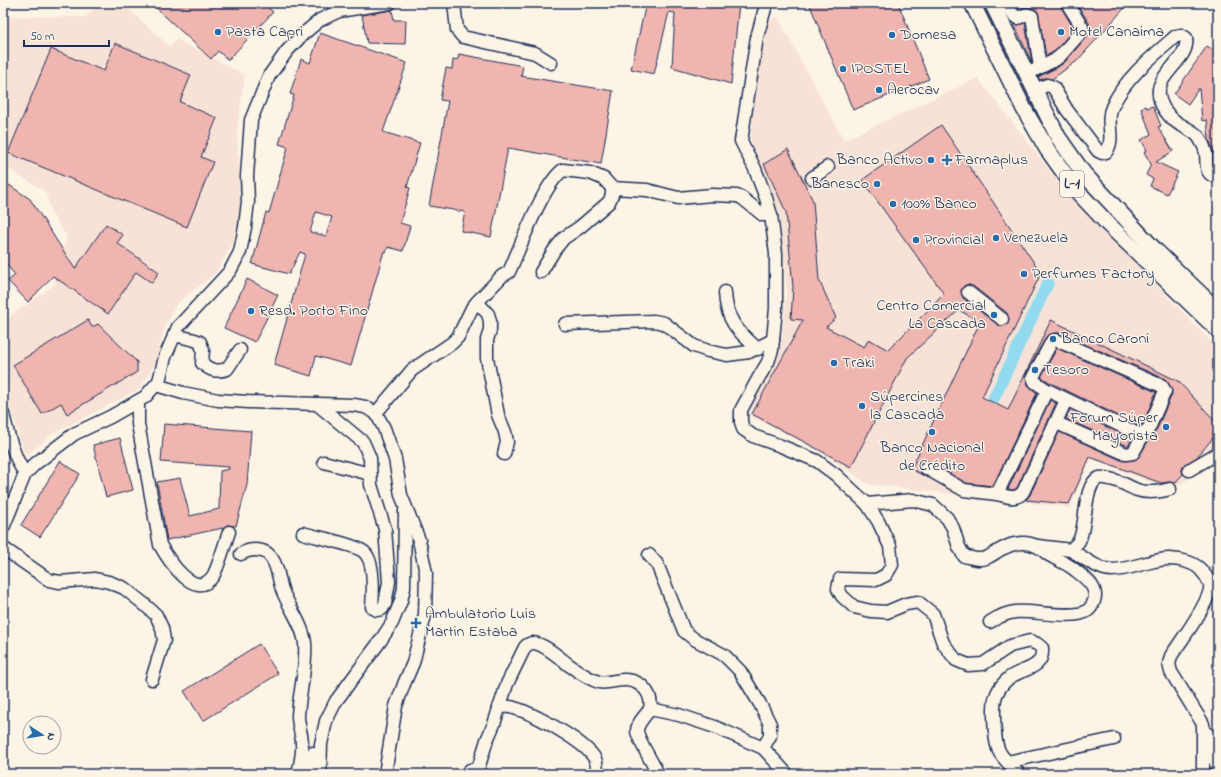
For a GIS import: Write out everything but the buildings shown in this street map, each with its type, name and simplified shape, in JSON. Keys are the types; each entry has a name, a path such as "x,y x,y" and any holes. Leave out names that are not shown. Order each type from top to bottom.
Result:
{"main road":[{"name":"L-1","path":"972,3 1024,109 1047,149 1077,191 1109,225 1218,330"},
{"name":"L-1","path":"992,3 1033,70 1035,90 1058,137 1084,174 1154,250 1218,311"}],"street":[{"path":"3,528 25,474 74,434 110,417 145,397 156,385 159,381 165,357 178,327 230,271 240,252 245,227 248,201 247,176 251,120 269,76 302,35 320,20 339,11 390,3"},
{"path":"454,3 456,30 463,37 535,53 551,63"},
{"path":"765,3 766,6 757,37 742,141 766,198 771,215 776,254 776,308 772,350 768,362 741,410 740,422 743,429 753,436 817,461 836,475 866,504 878,521 890,546 892,565 886,575 876,580 840,579 838,589 842,596 854,607 871,611 888,612 906,604 918,602 933,614 943,644 956,660 968,665 983,664 1010,646 1030,641 1042,648 1043,656 1040,662 1002,684 995,699 995,737 999,751 1019,774"},
{"path":"1004,3 1018,18 1027,14 1032,16 1033,70 1060,56 1082,31 1082,27 1068,4"},
{"path":"1035,90 1047,85 1053,87 1067,110 1098,151 1102,153 1106,152 1110,147 1111,141 1109,120 1111,108 1123,89 1151,58 1176,36 1181,35 1186,38 1187,43 1185,50 1161,83 1159,90 1160,98 1165,110 1172,118 1182,126 1190,129 1200,138 1206,151 1207,171 1214,177 1218,176"},
{"path":"812,178 828,167"},
{"path":"376,413 412,370 452,343 458,336 472,308 502,276 509,272 536,210 551,183 559,173 563,170 590,174 604,179 612,188 612,195 609,202 580,227 564,238 555,249 541,272"},
{"path":"612,188 648,190 678,198 712,195 737,196 742,198 763,215 771,215"},
{"path":"725,292 725,306 732,323 758,349"},
{"path":"968,292 1002,318"},
{"path":"477,302 488,314 490,321 490,330 487,340 487,358 498,415 505,432 507,442 504,454"},
{"path":"565,324 654,321 664,323 694,346 708,352 727,355 749,352 758,349 773,340"},
{"path":"174,335 200,342 203,350 202,363 208,369 219,371 227,369 240,350"},
{"path":"1055,424 1060,424 1126,454 1132,453 1144,433 1149,428 1165,391 1162,386 1056,340 1052,341 1034,377 1035,382 1066,400 1138,434 1144,433"},
{"path":"156,385 183,393 218,400 354,405 365,407 376,413 384,428 395,459 401,495 419,540 426,573 425,614 414,663 396,706 385,774"},
{"path":"997,494 1047,390"},
{"path":"926,468 964,490 1015,498 1020,496 1066,400"},
{"path":"138,401 138,424 160,545 165,554 176,569 188,581 199,585 206,583 213,576 229,532"},
{"path":"304,533 351,546 366,553 370,562 374,587 372,607 376,610 382,609 385,604 388,582 385,529 372,490 370,458 363,442 318,404"},
{"path":"3,414 10,442 17,460 25,474"},
{"path":"1189,470 1218,453"},
{"path":"324,462 370,474"},
{"path":"1071,550 1079,540 1090,488 1095,480 1101,477 1116,480 1137,490 1151,493 1170,489"},
{"path":"866,504 913,500 933,505 947,518 953,528 959,547 964,556 981,560 1004,548 1020,543 1071,550 1102,568 1112,570 1168,559 1184,561 1196,565 1204,574 1210,585 1209,594 1204,606 1171,656 1169,664 1171,672 1203,724 1209,738 1212,753 1218,769"},
{"path":"320,774 321,744 326,721 336,701 392,623 401,601 404,588 405,503"},
{"path":"990,622 1004,614 1031,612 1058,615 1079,614 1087,611 1091,607 1095,600 1095,591 1090,583 1073,568 1045,553 1037,546"},
{"path":"3,548 49,580 60,582 95,579 109,582 124,588 144,604 156,615 162,628 164,640 152,678"},
{"path":"241,554 248,550 255,550 268,554 272,559 283,592 296,618 305,642 304,674 298,716 302,750 298,774"},
{"path":"649,555 657,564 684,631 724,655 740,671 760,704 770,724 770,736 763,748"},
{"path":"466,774 470,770 480,772 487,740 494,724 507,684 524,647 534,643 544,647 585,676 600,682 626,680 637,682 647,690 651,701 650,709 637,731 658,774"},
{"path":"499,707 512,707 532,714 561,731 596,759 596,774"},
{"path":"650,709 679,715 715,727 763,748 786,774"},
{"path":"309,774 314,741 321,725 326,721"},
{"path":"1203,724 1203,774"},
{"path":"1007,762 1114,738"}],"shaded area":[{"path":"50,3 78,3 73,8"},
{"path":"100,3 122,3 170,47 176,39 245,75 237,131 241,213 233,243 216,273 176,304 165,327 154,365 140,389 54,433 28,454 24,452 10,407 7,330 5,320 54,285 67,237 52,214 45,191 3,166 3,16 85,17"},
{"name":"Centro Comercial La Cascada","path":"777,16 844,140 978,78 1068,194 1218,349 1218,459 1171,490 1091,459 1070,508 868,484 816,449 748,415 769,371 781,341 787,289 779,214 750,139 765,24"}],"waterway":[{"path":"993,400 1048,283"}],"place":[{"name":"Pasta Capri","path":"218,32"},
{"name":"Motel Canaima","path":"1061,32"},
{"name":"Domesa","path":"892,35"},
{"name":"IPOSTEL","path":"843,69"},
{"name":"Aerocav","path":"879,90"},
{"name":"Banco Activo","path":"931,160"},
{"name":"Farmaplus","path":"947,160"},
{"name":"Banesco","path":"877,184"},
{"name":"100% Banco","path":"893,204"},
{"name":"Venezuela","path":"996,238"},
{"name":"Provincial","path":"916,240"},
{"name":"Perfumes Factory","path":"1024,274"},
{"name":"Resd. Porto Fino","path":"251,311"},
{"name":"Centro Comercial La Cascada","path":"994,315"},
{"name":"Banco Caroní","path":"1053,339"},
{"name":"Traki","path":"834,363"},
{"name":"Tesoro","path":"1035,370"},
{"name":"Súpercines la Cascada","path":"862,406"},
{"name":"Forum Súper Mayorista","path":"1166,427"},
{"name":"Banco Nacional de Crédito","path":"932,432"},
{"name":"Ambulatorio Luis Martin Estaba","path":"416,623"}]}
